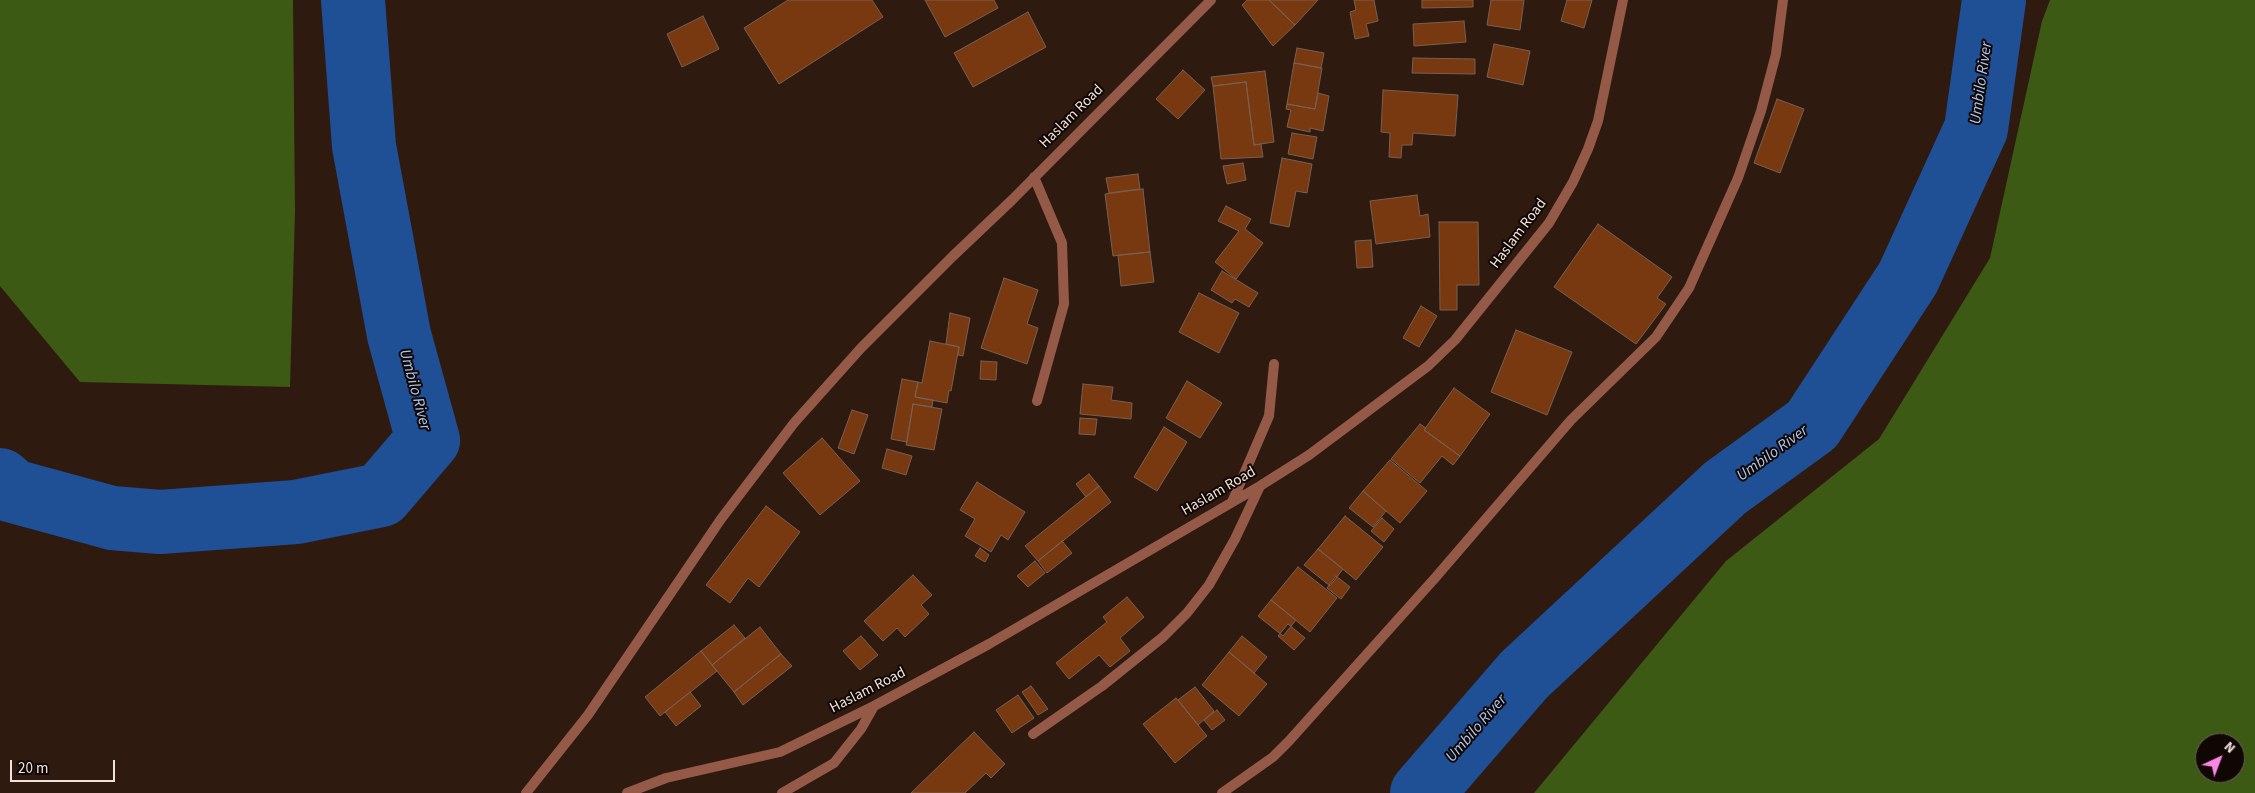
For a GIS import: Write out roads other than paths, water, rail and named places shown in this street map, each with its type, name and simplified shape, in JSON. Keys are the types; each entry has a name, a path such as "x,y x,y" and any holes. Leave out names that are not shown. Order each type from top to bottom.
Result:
{"street":[{"name":"Haslam Road","path":"526,793 588,715 721,519 794,423 861,348 1211,0"},
{"name":"Haslam Road","path":"627,793 666,778 780,752 874,706 989,644 1260,486 1308,455 1428,366 1455,340 1549,223 1573,182 1588,150 1598,121 1623,0"},
{"path":"1222,793 1273,757 1289,741 1435,578 1570,420 1656,337 1690,288 1738,178 1761,111 1776,54 1783,0"},
{"path":"1034,177 1062,244 1064,304 1037,401"},
{"path":"1232,502 1269,416 1274,364"},
{"path":"1033,734 1102,686 1163,637 1187,613 1209,585 1235,539 1260,486"},
{"path":"782,793 834,763 861,730 874,706"}],"waterway":[{"name":"Umbilo River","path":"0,480 13,491 112,518 160,522 296,512 381,495 428,440 399,335 364,146 353,0"},
{"name":"Umbilo River","path":"1422,793 1524,675 1725,488 1812,425 1908,278 1976,129 1994,0"}]}
